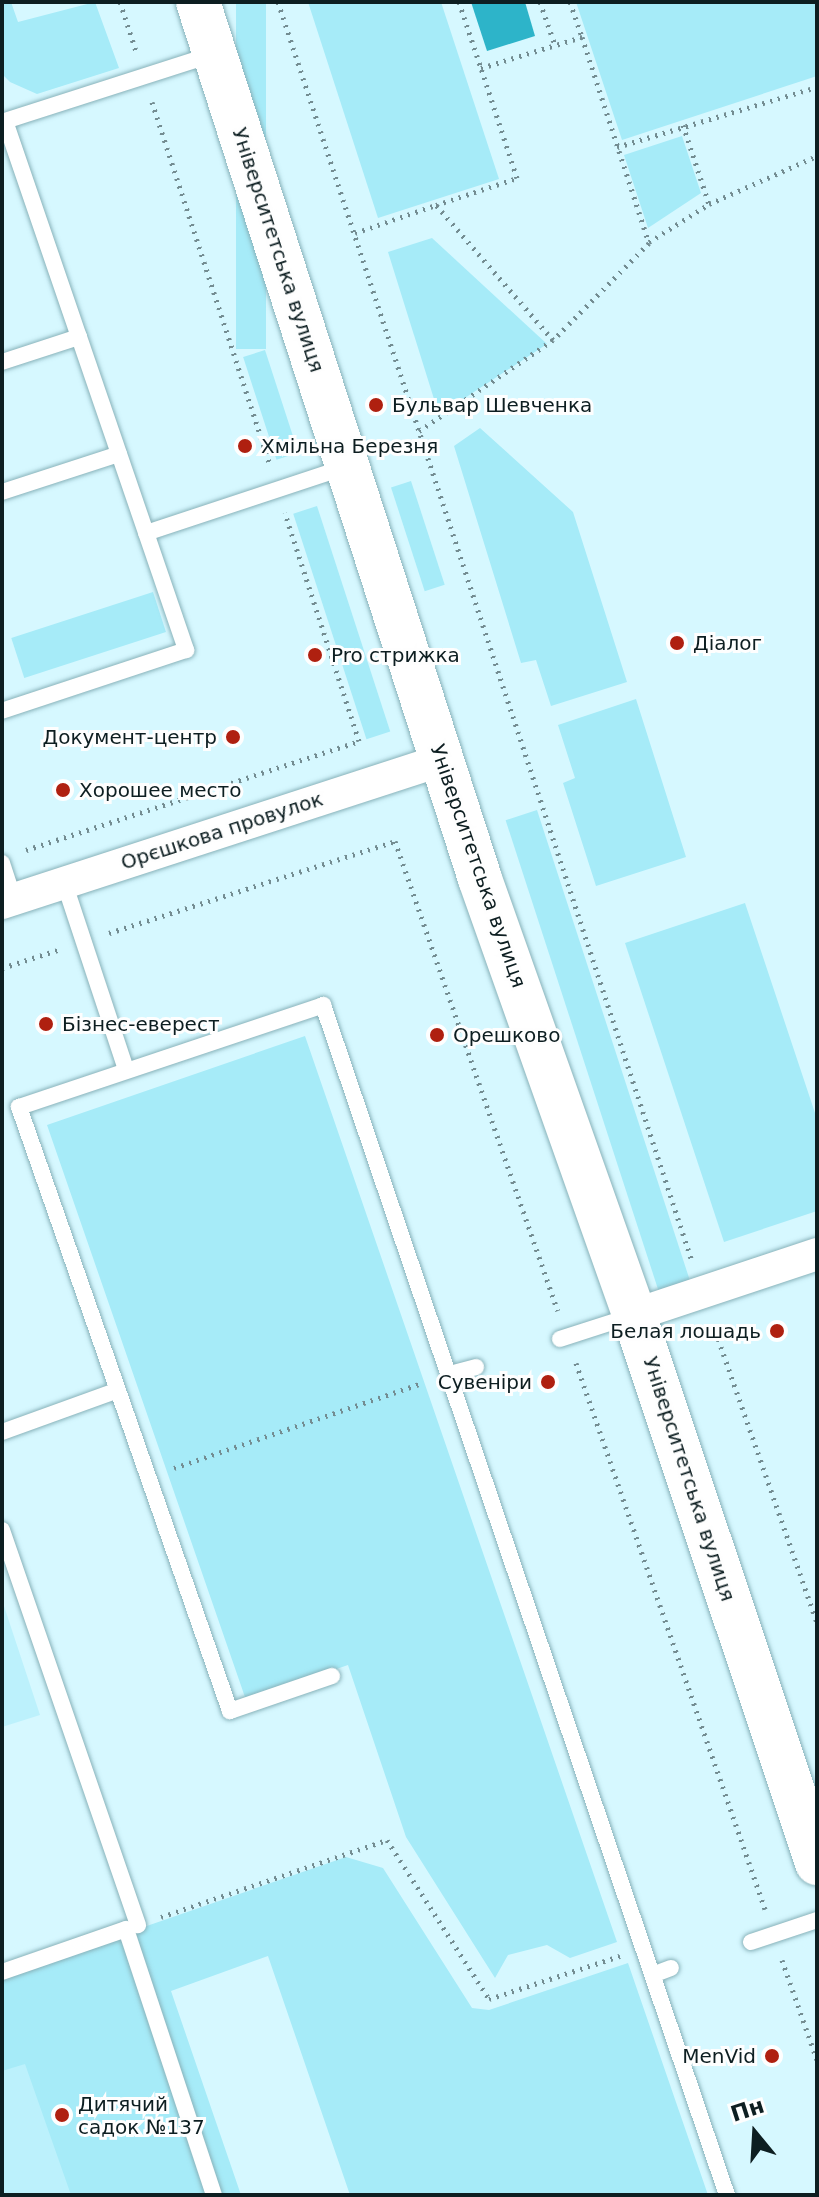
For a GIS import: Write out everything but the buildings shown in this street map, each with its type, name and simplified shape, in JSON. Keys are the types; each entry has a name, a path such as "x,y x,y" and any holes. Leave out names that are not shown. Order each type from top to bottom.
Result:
{"main road":[{"name":"Університетська вулиця","path":"198,2 442,760 634,1315 817,1863"}],"street":[{"name":"Орєшкова провулок","path":"8,901 442,760"},
{"path":"634,1315 697,1278 817,1254"}],"lane":[{"path":"2,711 186,650 4,120 214,54"},
{"path":"2,362 79,337"},
{"path":"2,492 119,454"},
{"path":"146,533 348,467"},
{"path":"2,863 8,901"},
{"path":"64,882 126,1069"},
{"path":"332,1676 230,1711 19,1107 323,1005 645,1947 663,1971 727,2195"},
{"path":"563,1338 634,1315"},
{"path":"450,1374 476,1367"},
{"path":"2,1432 118,1390"},
{"path":"2,1530 138,1925"},
{"path":"751,1942 817,1920"},
{"path":"2,1972 126,1929 214,2195"}],"path":[{"path":"17,853 359,741 120,2"},
{"path":"278,2 697,1278 817,1622"},
{"path":"355,233 517,178 459,2"},
{"path":"540,2 555,45"},
{"path":"570,2 649,243"},
{"path":"481,68 582,37"},
{"path":"617,147 817,87"},
{"path":"683,125 709,204"},
{"path":"419,431 553,340 649,243 709,204 817,156"},
{"path":"436,205 553,340"},
{"path":"2,968 395,841 563,1338 817,2060"},
{"path":"697,1278 706,1259"},
{"path":"148,1477 450,1374"},
{"path":"138,1925 387,1840 489,1999 645,1947"}],"shaded area":[{"path":"2,2 11,2 18,22 95,2 119,68 37,94 10,82 2,74"},
{"path":"236,2 266,2 266,349 236,349"},
{"path":"308,2 441,2 499,179 378,218"},
{"path":"471,2 525,2 535,36 487,51"},
{"path":"576,2 817,2 817,76 622,140"},
{"path":"682,136 701,193 648,228 624,155"},
{"path":"432,238 547,344 439,415 388,252"},
{"path":"265,350 298,453 276,460 243,357"},
{"path":"480,428 573,512 627,682 551,706 536,660 521,663 454,446"},
{"path":"411,481 445,585 425,591 391,487"},
{"path":"317,506 390,731 366,739 293,514"},
{"path":"153,592 166,632 24,678 11,638"},
{"path":"636,699 686,857 596,886 563,783 575,778 558,725"},
{"path":"537,810 690,1280 658,1290 506,820"},
{"path":"745,903 817,1119 817,1211 724,1242 625,943"},
{"path":"305,1036 617,1942 570,1958 547,1945 508,1955 495,1978 406,1837 348,1665 246,1700 47,1125"},
{"path":"2,1600 40,1715 2,1727"},
{"path":"346,1857 383,1868 472,2008 489,2010 628,1963 708,2195 350,2195 268,1956 171,1991 241,2195 71,2195 25,2064 2,2071 2,1976"},
{"path":"2,2035 148,2195 2,2195"}],"place":[{"name":"Бульвар Шевченка","path":"376,405"},
{"name":"Хмільна Березня","path":"245,446"},
{"name":"Діалог","path":"677,643"},
{"name":"Pro стрижка","path":"315,655"},
{"name":"Документ-центр","path":"233,737"},
{"name":"Хорошее место","path":"63,790"},
{"name":"Бізнес-еверест","path":"46,1024"},
{"name":"Орешково","path":"437,1035"},
{"name":"Белая лошадь","path":"777,1331"},
{"name":"Сувеніри","path":"548,1382"},
{"name":"MenVid","path":"772,2056"},
{"name":"Дитячий садок №137","path":"62,2115"}]}
